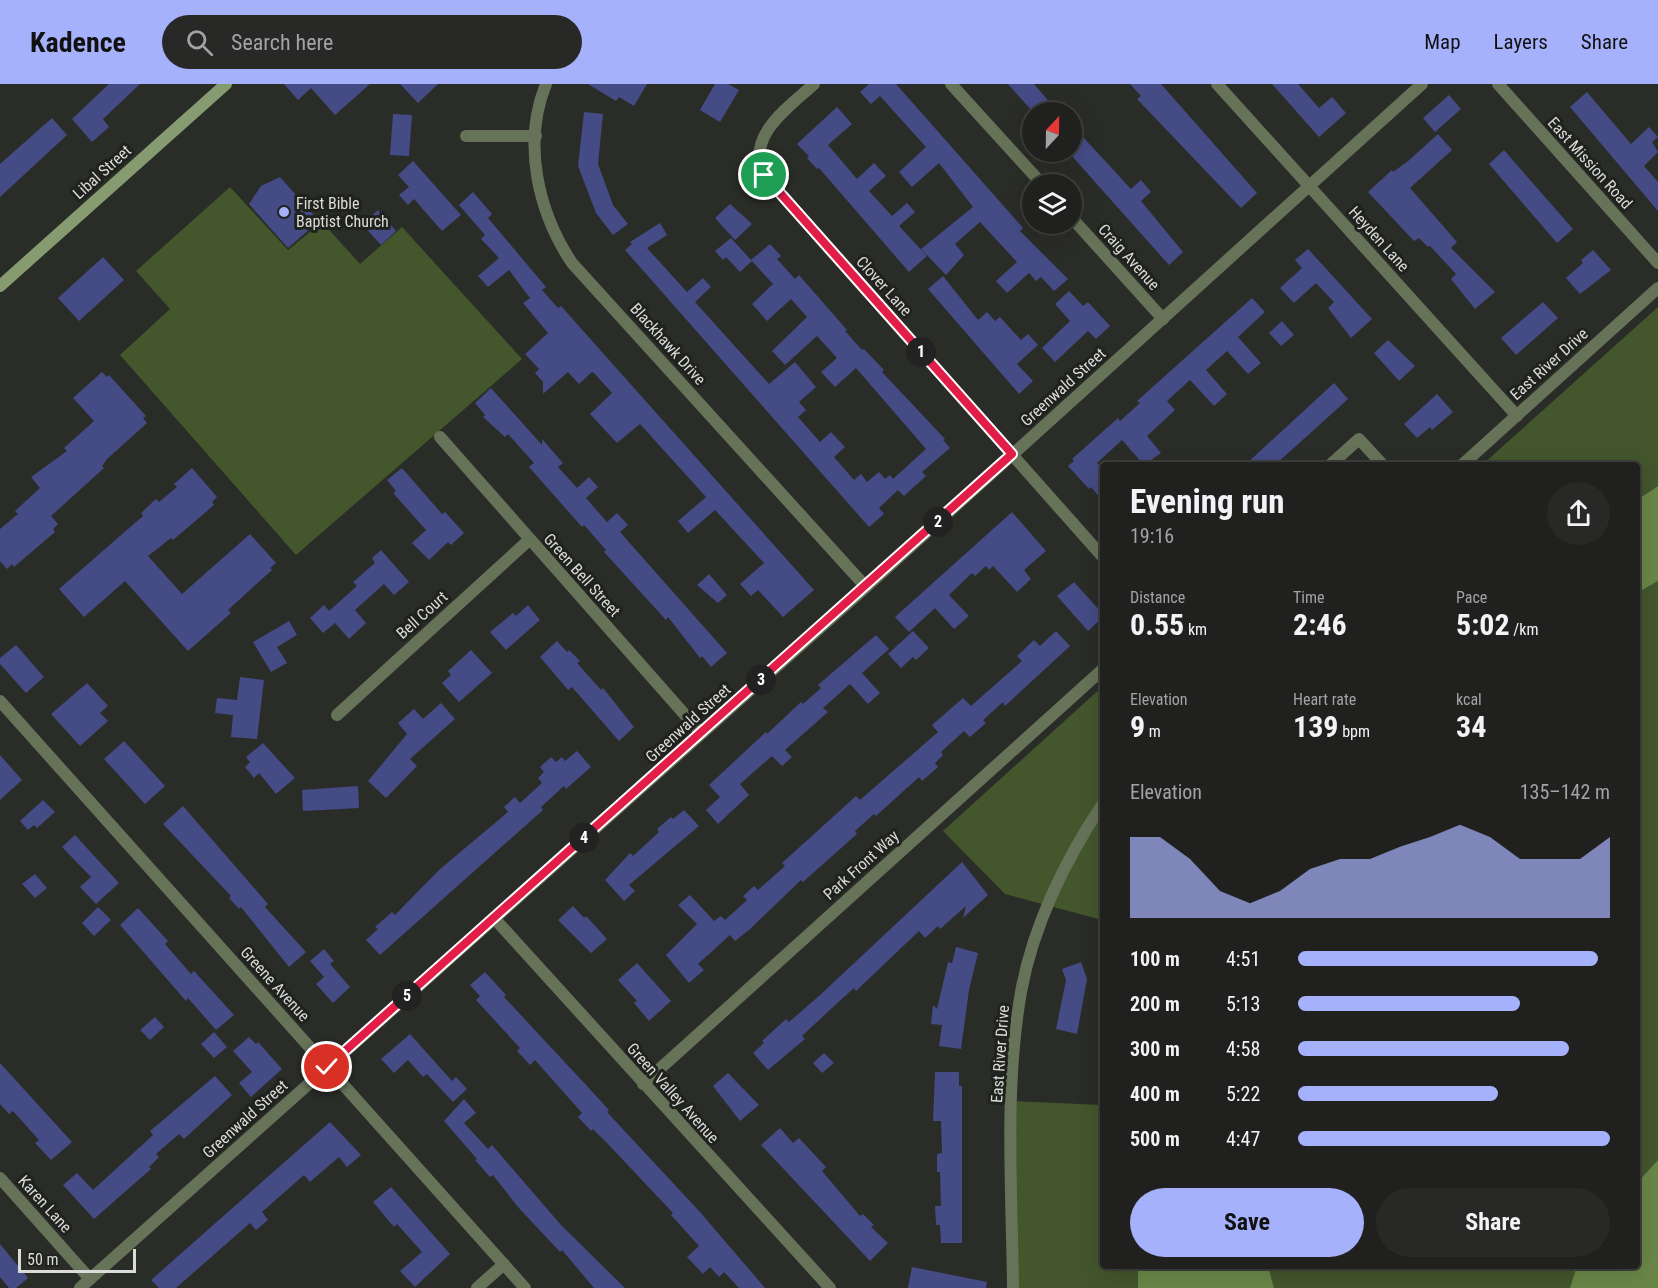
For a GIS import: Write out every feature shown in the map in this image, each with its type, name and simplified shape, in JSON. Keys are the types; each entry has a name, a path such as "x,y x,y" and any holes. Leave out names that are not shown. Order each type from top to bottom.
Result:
{"street":[{"name":"Libal Street","path":"0,286 226,84"},
{"name":"Blackhawk Drive","path":"546,84 536,136 537,173 543,206 556,239 572,263 866,586"},
{"name":"Clover Lane","path":"814,84 772,122 765,133 759,155 759,166 764,175 1100,554"},
{"path":"951,84 1033,174"},
{"name":"Heyden Lane","path":"1217,84 1517,416"},
{"name":"Greenwald Street","path":"80,1288 866,586 1422,84"},
{"name":"East Mission Road","path":"1498,84 1658,263"},
{"path":"466,135 536,136"},
{"name":"Craig Avenue","path":"1082,229 1163,319"},
{"name":"East River Drive","path":"1465,462 1658,288"},
{"name":"Green Bell Street","path":"440,437 701,733"},
{"path":"1333,462 1359,440 1380,462"},
{"name":"Bell Court","path":"337,714 529,540"},
{"name":"Park Front Way","path":"643,1084 1100,672"},
{"name":"Greene Avenue","path":"0,701 525,1288"},
{"name":"East River Drive","path":"1013,1288 1013,1053 1021,990 1037,933 1060,877 1100,808"},
{"name":"Green Valley Avenue","path":"494,918 830,1288"},
{"name":"Karen Lane","path":"0,1178 90,1279"},
{"path":"477,1288 504,1264"}],"shaded area":[{"path":"230,187 288,250 322,222 360,264 402,227 522,359 296,555 120,355 170,309 136,271"},
{"path":"1658,307 1658,486 1640,498 1640,462 1485,462"},
{"path":"1658,486 1658,581 1640,591 1640,498"},
{"path":"1658,581 1658,1288 1274,1288 1269,1269 1640,1269 1640,591"},
{"path":"1100,689 1100,919 1005,894 943,831"},
{"path":"1013,1101 1100,1105 1100,1269 1138,1269 1138,1288 1013,1288"},
{"path":"1658,1160 1658,1288 1570,1288 1576,1269 1640,1269 1640,1180"},
{"path":"1138,1269 1269,1269 1274,1288 1138,1288"}],"building":[{"path":"109,84 140,84 103,119 109,127 92,142 72,119"},
{"path":"284,84 370,84 335,115 311,88 298,100"},
{"path":"400,84 438,84 418,103"},
{"path":"588,84 647,84 634,106 619,97 616,101"},
{"path":"715,84 728,84 739,90 720,122 700,110"},
{"path":"869,84 896,84 1022,227 1020,231 1022,234 1068,279 1054,291 1041,277 1036,281 1029,273 1007,293 996,281 1017,262 980,222 955,244 964,255 946,275 921,249 973,207 939,163 912,187 899,172 926,147 880,96 871,104 860,92"},
{"path":"1008,84 1034,84 1049,102 1024,102"},
{"path":"1130,84 1161,84 1257,193 1241,208 1137,99 1141,96"},
{"path":"1272,84 1298,84 1319,108 1332,97 1346,113 1319,137"},
{"path":"1587,92 1631,144 1649,127 1658,137 1652,142 1658,152 1644,166 1658,182 1658,211 1570,107"},
{"path":"1449,95 1461,109 1435,132 1423,118"},
{"path":"837,107 852,124 828,145 857,179 874,163 886,176 869,191 892,216 907,203 915,212 899,226 927,256 909,272 797,144"},
{"path":"584,112 603,114 598,164 613,205 628,224 613,235 596,213 578,166"},
{"path":"393,114 412,115 409,156 390,155"},
{"path":"52,118 67,135 0,197 0,164"},
{"path":"1438,134 1452,150 1410,188 1457,242 1451,248 1495,292 1475,309 1451,279 1456,274 1430,246 1428,247 1419,238 1414,241 1368,192"},
{"path":"1082,136 1131,189 1141,180 1151,192 1141,201 1183,252 1169,265 1077,162 1082,162"},
{"path":"1504,150 1573,229 1557,243 1489,164"},
{"path":"413,161 461,215 442,231 414,199 408,205 399,195 409,187 398,175"},
{"name":"First Bible Baptist Church","path":"280,177 319,221 288,248 249,204 261,186"},
{"path":"473,192 492,214 488,218 546,287 542,290 558,308 561,306 814,590 783,617 758,590 751,596 740,584 764,563 715,510 688,533 678,521 706,497 640,424 617,443 590,414 612,393 595,374 592,372 579,384 568,372 543,394 543,382 535,373 539,369 525,354 548,333 523,303 530,298 509,270 488,287 478,276 499,258 481,239 485,235 459,205"},
{"path":"730,204 752,224 735,240 715,218"},
{"path":"378,210 396,231 381,245 362,224"},
{"path":"660,223 667,235 647,248 687,292 703,278 711,287 695,302 769,384 795,362 816,387 799,402 806,410 798,417 820,442 831,432 845,447 834,457 854,480 861,474 867,482 879,472 885,479 890,475 893,479 926,449 856,368 835,387 821,372 837,358 817,336 785,365 772,351 807,317 791,299 767,321 752,304 773,284 751,260 770,244 781,256 777,259 795,279 799,275 847,330 845,331 884,370 882,372 945,439 943,440 950,448 922,472 926,476 904,496 898,490 879,508 884,514 869,527 625,250 632,244 630,242"},
{"path":"731,238 752,261 740,272 726,257 723,260 715,251"},
{"path":"1308,249 1372,319 1351,338 1328,308 1334,302 1316,283 1294,303 1280,288 1302,268 1295,260"},
{"path":"1593,250 1611,270 1580,294 1566,278 1583,263 1581,260"},
{"path":"103,257 124,280 79,321 58,298"},
{"path":"943,276 978,320 987,312 995,321 1000,317 1021,340 1028,334 1038,345 1017,364 1033,381 1019,394 928,289"},
{"path":"1069,291 1083,306 1088,302 1110,326 1096,339 1088,331 1055,362 1042,348 1070,321 1055,304"},
{"path":"1252,298 1265,312 1238,337 1261,363 1248,374 1227,351 1206,370 1227,394 1214,406 1190,380 1167,401 1175,410 1147,436 1161,453 1148,462 1141,462 1122,440 1097,463 1100,466 1100,498 1068,466 1074,461 1072,459 1118,418 1120,421 1140,403 1137,401"},
{"path":"1543,302 1558,318 1516,355 1501,338"},
{"path":"1282,321 1294,335 1281,346 1269,333"},
{"path":"1388,340 1415,366 1399,381 1374,353"},
{"path":"102,372 107,377 109,375 146,416 143,418 147,423 106,460 102,466 104,468 51,516 58,524 53,529 55,532 14,567 12,564 7,569 0,561 0,529 18,514 15,511 40,488 31,477 67,451 64,448 94,421 73,398"},
{"path":"1334,383 1348,399 1278,462 1248,462"},
{"path":"491,388 542,445 542,439 563,463 558,467 577,488 589,477 598,487 586,498 607,522 617,513 628,525 620,532 727,653 711,667 702,656 700,658 668,617 666,620 604,552 606,550 584,525 582,527 529,467 534,463 508,434 505,437 483,417 485,415 475,403"},
{"path":"1437,394 1453,412 1432,430 1430,427 1417,438 1404,424"},
{"path":"192,468 217,497 212,502 214,505 173,540 171,538 148,556 182,594 250,534 276,563 270,568 272,570 228,610 231,613 188,651 125,581 84,617 59,589 143,516 141,513 156,499 159,502 177,487 174,484"},
{"path":"402,468 442,514 445,512 464,533 451,545 448,542 429,560 412,543 426,530 393,493 396,491 387,480"},
{"path":"1012,512 1046,551 1024,570 1031,579 1017,592 993,566 989,570 986,566 975,576 972,573 949,595 969,616 954,629 935,608 909,632 895,617"},
{"path":"381,550 409,582 394,595 384,584 355,610 366,623 349,639 335,623 323,633 310,618 324,605 329,611 357,586 353,582 375,563 372,558"},
{"path":"709,574 727,595 718,603 697,585"},
{"path":"1074,582 1100,611 1100,620 1088,631 1057,596"},
{"path":"528,605 540,620 506,650 490,632 513,613 516,616"},
{"path":"289,621 297,635 277,647 287,663 271,672 253,642"},
{"path":"913,631 929,648 916,660 913,657 901,668 888,654"},
{"path":"1056,631 1070,646 1005,706 1003,702 983,720 986,723 970,737 964,731 941,752 943,755 935,763 938,767 922,781 919,777 876,816 874,814 855,831 857,834 803,882 801,880 749,930 735,941 730,935 698,964 704,970 689,983 666,955 697,924 678,905 690,895 714,921 721,916 725,920 747,900 743,896 754,886 758,890 785,866 782,863 856,796 860,800 938,732 932,725 963,698 971,706 1022,661 1017,656 1034,640 1040,646"},
{"path":"876,635 889,649 862,673 880,693 868,704 850,684 823,708 828,712 785,750 792,757 782,766 772,756 740,784 749,795 718,824 706,810 720,797 709,785 766,732 767,734 801,702 803,704 821,688 818,685"},
{"path":"557,641 580,661 577,663 601,690 603,688 634,727 619,741 572,687 568,690 540,657"},
{"path":"16,645 44,677 26,693 0,664 0,658"},
{"path":"471,650 492,673 459,702 442,683 451,675 448,671"},
{"path":"240,677 264,680 257,739 231,737 233,715 215,713 217,698 237,700"},
{"path":"87,683 108,706 100,713 108,721 80,746 51,714"},
{"path":"441,703 455,719 410,759 417,766 386,798 368,781 407,734 398,723 414,709 423,719"},
{"path":"124,741 165,786 145,804 104,759"},
{"path":"263,743 295,778 276,794 259,773 254,778 245,767 250,762 246,757"},
{"path":"577,751 591,767 566,789 564,786 541,807 543,810 380,955 366,940 378,929 375,927 392,912 395,915 439,870 508,812 504,807 515,797 520,803 542,783 538,778 544,772 540,767 551,757 556,762 562,757 565,761"},
{"path":"0,755 22,780 0,800"},
{"path":"358,786 359,808 303,811 302,790"},
{"path":"43,800 55,812 37,828 34,825 28,830 20,821"},
{"path":"183,806 268,904 265,907 306,952 289,967 241,907 239,909 229,898 231,896 163,824"},
{"path":"684,810 699,826 629,885 635,891 624,901 605,880 630,853 633,856 659,832 657,829"},
{"path":"75,835 119,883 96,904 80,887 91,877 62,847"},
{"path":"962,862 988,895 963,918 966,906 940,929 938,926 925,938 919,931 856,991 854,988 833,1007 802,1036 805,1039 768,1070 753,1053 764,1043 762,1041 786,1019 789,1022 819,996"},
{"path":"35,874 47,888 35,898 22,884"},
{"path":"573,906 584,918 586,916 607,939 591,953 558,920"},
{"path":"98,907 111,920 94,936 82,923"},
{"path":"138,908 168,941 165,944 191,974 194,971 234,1015 216,1030 188,998 186,1001 120,925"},
{"path":"956,947 978,953 969,990 961,1049 939,1046 942,1025 931,1024 933,1005 937,1009 948,962 952,963"},
{"path":"324,949 334,961 330,964 350,987 333,1003 316,984 324,977 310,961"},
{"path":"1081,962 1087,979 1077,1034 1056,1029 1066,980 1062,969"},
{"path":"637,963 671,1001 649,1021 634,1003 637,1001 618,980"},
{"path":"485,972 506,995 504,997 609,1110 607,1112 700,1212 765,1288 739,1288 724,1272 719,1277 710,1267 703,1274 687,1257 699,1246 671,1215 673,1213 607,1143 578,1117 582,1113 535,1060 530,1065 517,1051 520,1048 476,1000 480,996 470,985"},
{"path":"155,1017 164,1027 150,1040 140,1030"},
{"path":"214,1032 227,1047 214,1058 201,1044"},
{"path":"410,1034 452,1081 456,1077 467,1089 453,1102 427,1074 423,1077 408,1060 394,1073 381,1059"},
{"path":"249,1037 256,1044 258,1042 282,1069 251,1097 239,1083 252,1072 233,1051"},
{"path":"824,1053 834,1063 822,1073 813,1063"},
{"path":"0,1063 72,1142 51,1160 35,1143 39,1140 13,1111 9,1114 0,1104"},
{"path":"935,1072 959,1072 959,1086 962,1086 962,1243 941,1243 940,1225 936,1225 935,1206 941,1206 937,1154 942,1153 941,1121 933,1121"},
{"path":"728,1073 759,1105 740,1121 713,1086"},
{"path":"215,1076 232,1095 184,1139 179,1134 156,1154 159,1157 149,1167 151,1169 94,1219 63,1185 77,1173 93,1190 153,1135 150,1131"},
{"path":"464,1099 476,1113 464,1123 488,1149 492,1145 561,1225 625,1288 594,1288 562,1250 560,1252 518,1207 493,1175 490,1177 475,1160 477,1159 444,1121"},
{"path":"330,1122 361,1155 347,1167 339,1157 310,1182 304,1175 262,1212 268,1220 256,1230 250,1223 176,1288 159,1288 151,1280"},
{"path":"780,1128 793,1143 799,1138 826,1167 822,1171 860,1216 863,1214 874,1225 871,1227 888,1243 870,1261 761,1145"},
{"path":"391,1187 450,1254 415,1287 400,1271 422,1252 397,1224 394,1227 373,1202"},
{"path":"0,1244 28,1278 16,1288 9,1288 0,1277"},
{"path":"912,1267 987,1282 986,1288 908,1288"}],"place":[{"name":"First Bible Baptist Church","path":"284,212"}],"route":[{"path":"327,1067 1012,454 764,175"}]}
